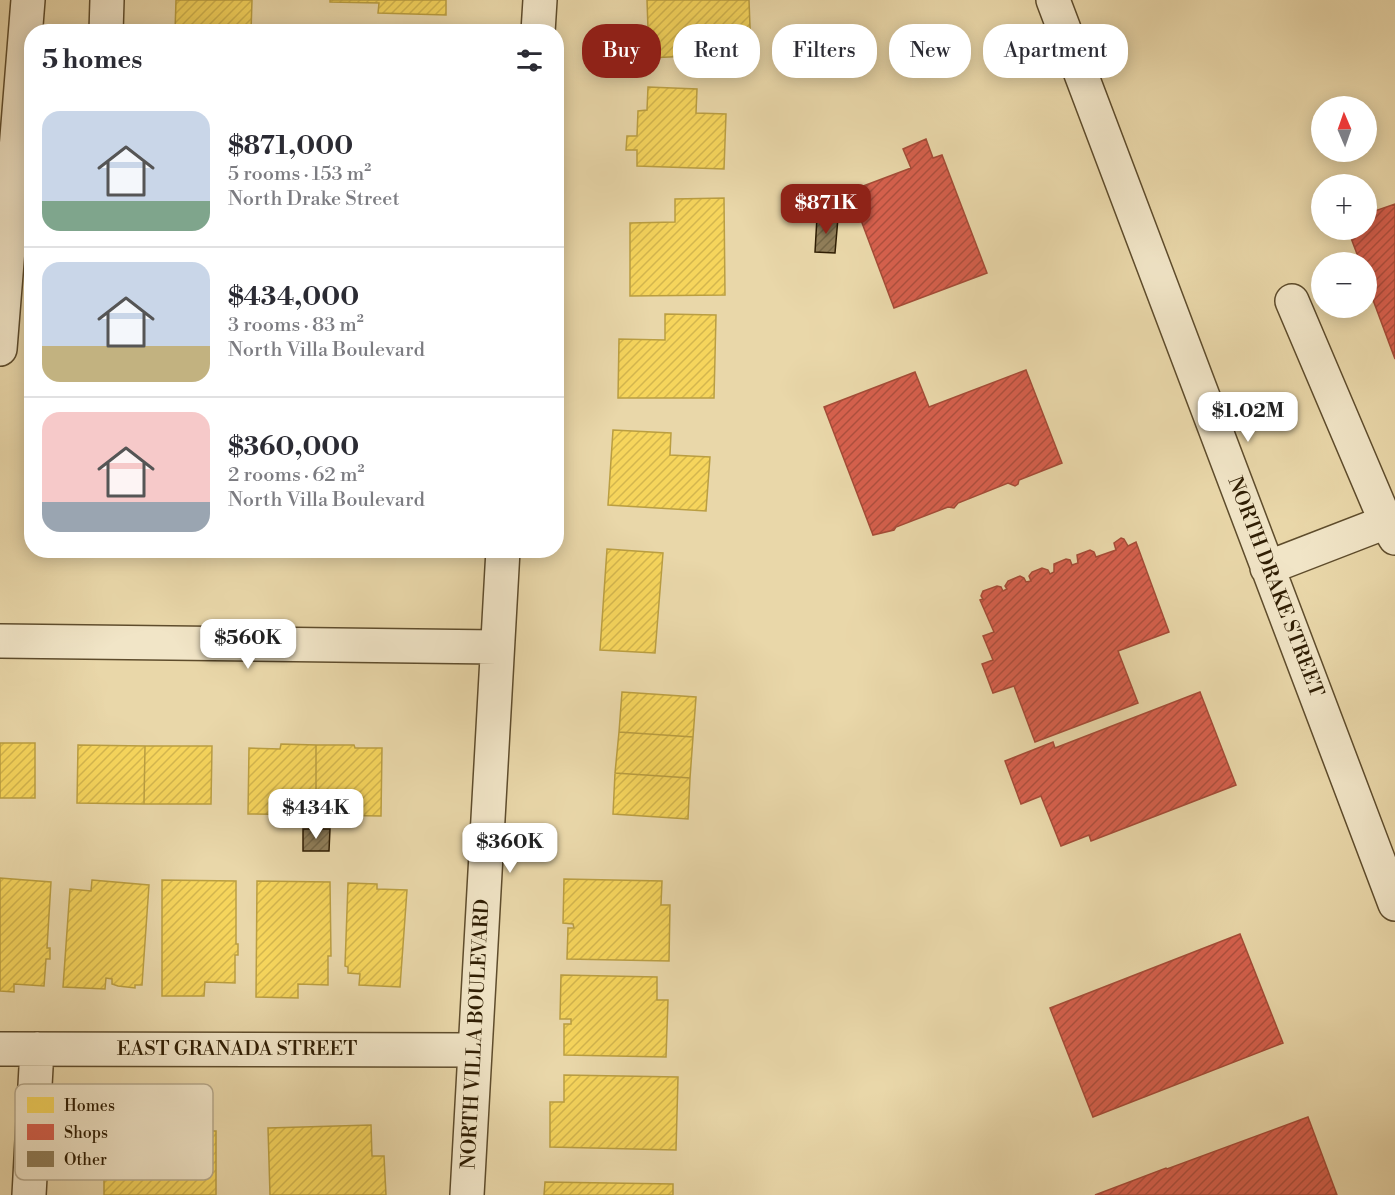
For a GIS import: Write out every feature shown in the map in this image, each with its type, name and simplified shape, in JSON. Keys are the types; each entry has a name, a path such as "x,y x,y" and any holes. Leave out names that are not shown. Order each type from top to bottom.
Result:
{"street":[{"path":"26,24 28,0"},
{"path":"106,0 106,24"},
{"path":"538,24 540,0"},
{"name":"NORTH DRAKE STREET","path":"1053,0 1395,904"},
{"path":"0,349 24,50"},
{"path":"1267,568 1390,530 1293,301"},
{"name":"NORTH VILLA BOULEVARD","path":"467,1195 502,558"},
{"path":"0,641 496,647"},
{"name":"EAST GRANADA STREET","path":"0,1049 474,1050"},
{"path":"35,1084 37,1049"},
{"path":"29,1195 30,1180"}],"building: Homes":[{"path":"176,0 252,0 251,24 175,24"},
{"path":"330,0 446,0 446,15 378,13 379,3 330,2"},
{"path":"647,0 749,0 750,24 673,24 673,57 661,57 661,24 648,24"},
{"path":"648,87 697,89 696,113 726,114 724,169 637,166 637,150 626,150 627,136 637,136 638,111 647,110"},
{"path":"724,198 725,295 630,296 630,223 675,222 675,199"},
{"path":"665,314 716,315 714,398 618,398 619,339 665,340"},
{"path":"613,430 671,433 670,455 710,457 706,511 608,505"},
{"path":"607,549 663,553 655,653 600,650"},
{"path":"622,692 696,697 693,737 619,732"},
{"path":"619,732 693,737 690,778 615,773"},
{"path":"0,743 35,743 35,798 0,798"},
{"path":"281,744 316,745 316,815 248,814 249,748 280,749"},
{"path":"78,745 145,746 144,804 77,803"},
{"path":"316,745 382,748 381,816 316,815"},
{"path":"145,746 212,746 211,804 144,804"},
{"path":"615,773 690,778 688,819 613,814"},
{"path":"0,878 51,882 47,948 50,948 50,959 46,959 44,986 14,984 14,992 0,991"},
{"path":"564,879 662,881 661,905 670,905 669,961 567,959 568,928 574,928 573,924 563,923"},
{"path":"92,880 149,885 142,985 135,985 135,988 118,986 112,984 112,979 106,978 105,989 63,987 70,889 91,891"},
{"path":"162,880 236,881 238,955 235,955 235,983 205,982 204,996 162,996"},
{"path":"257,881 330,882 331,956 328,956 328,985 298,984 298,998 256,997"},
{"path":"348,883 377,884 377,889 407,890 400,987 359,985 360,974 348,973 348,967 345,966"},
{"path":"561,975 657,977 657,1000 668,1000 666,1057 564,1055 564,1024 571,1024 571,1019 560,1019"},
{"path":"564,1075 678,1077 676,1150 550,1147 550,1102 564,1102"},
{"path":"371,1125 372,1156 384,1156 386,1195 270,1195 268,1128"},
{"path":"213,1131 216,1131 216,1195 104,1195 104,1180 213,1180"},
{"path":"545,1182 673,1184 673,1195 544,1195"}],"building: Shops":[{"path":"926,139 933,158 942,155 987,273 894,308 850,191 911,168 903,149"},
{"path":"1395,204 1395,359 1377,311 1377,252 1356,252 1352,240 1377,240 1377,210"},
{"path":"1026,370 1062,463 1019,480 1015,486 1008,483 958,503 954,508 948,507 896,527 894,530 873,535 824,407 915,372 929,407"},
{"path":"1121,538 1128,546 1136,542 1169,632 1118,651 1138,703 1035,742 1014,686 993,693 982,664 993,660 983,636 994,632 980,600 983,599 981,596 983,591 997,586 1003,591 1007,589 1005,586 1008,581 1020,576 1026,582 1031,581 1029,576 1032,572 1042,568 1048,570 1050,574 1054,572 1054,564 1066,559 1070,560 1072,565 1078,563 1077,555 1090,550 1096,557 1116,550 1114,543"},
{"path":"1200,692 1236,785 1091,841 1089,835 1061,846 1041,796 1021,804 1005,761 1053,742 1055,748"},
{"path":"1240,934 1283,1043 1093,1117 1050,1008"},
{"path":"1308,1117 1337,1195 1095,1195 1166,1168"}],"building: Other":[{"path":"817,217 838,218 835,253 815,252"},
{"path":"303,829 330,829 329,851 303,851"}]}
